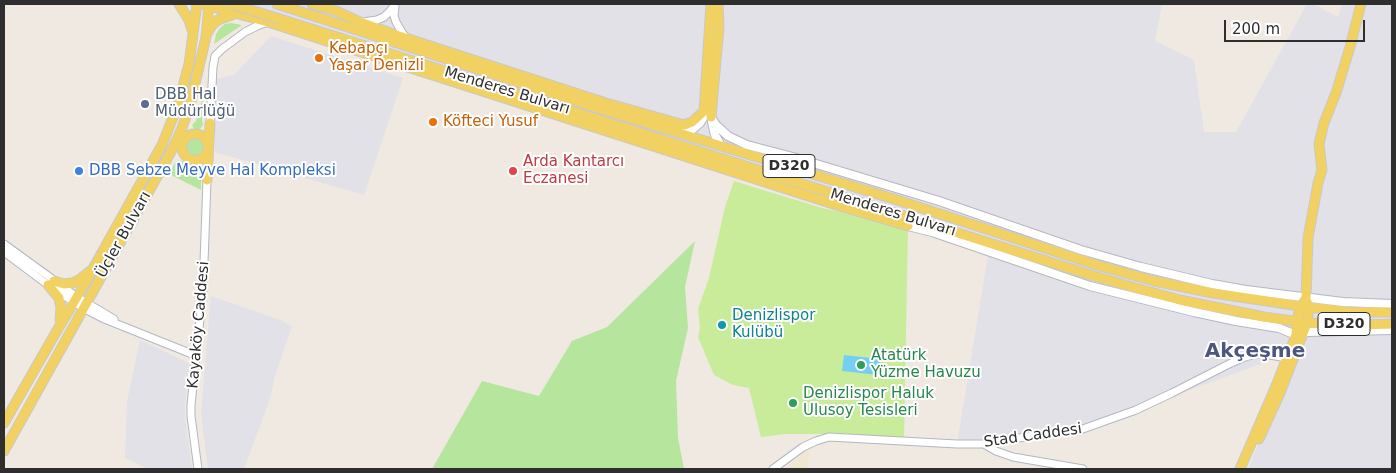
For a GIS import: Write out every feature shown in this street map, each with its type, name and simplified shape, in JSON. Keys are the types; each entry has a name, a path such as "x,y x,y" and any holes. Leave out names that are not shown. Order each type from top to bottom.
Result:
{"main road":[{"path":"179,4 189,20 193,35"},
{"name":"Üçler Bulvarı","path":"4,423 158,153 172,122 189,64 197,4"},
{"name":"Menderes Bulvarı","path":"231,4 1103,279 1188,301 1264,317 1307,323 1392,324"},
{"path":"236,4 244,16"},
{"path":"312,4 413,40 444,54"},
{"path":"711,4 708,114 721,146"},
{"path":"718,4 718,27 708,114 728,136 747,145 939,201 1081,250 1141,268 1305,303 1392,304"},
{"path":"1240,469 1287,358 1307,323 1305,303 1308,238 1322,170 1319,144 1324,123 1336,93 1350,47 1361,4"},
{"path":"207,5 268,22 830,203 932,232 1090,286 1194,312 1279,328 1298,337"},
{"name":"Üçler Bulvarı","path":"4,451 162,169 186,118 206,37 207,5"},
{"name":"Menderes Bulvarı","path":"280,5 444,54 682,134 894,199 1097,266 1145,279 1213,293 1305,303 1351,312 1392,312"},
{"path":"206,37 215,22 234,14"},
{"path":"515,78 680,124 688,124 708,114"},
{"path":"478,82 499,97"},
{"path":"682,134 693,129 708,114"},
{"path":"186,118 189,131 198,134 208,142 206,155 203,158 191,160 186,157 183,151 183,143 189,136 198,134 202,133 208,123"},
{"path":"207,180 208,123"},
{"path":"162,169 174,158 186,157"},
{"path":"195,160 204,171 207,180"},
{"path":"51,283 72,283 85,276 98,261"},
{"path":"51,283 61,308 61,319 54,334"},
{"path":"1246,469 1294,360 1298,337 1297,321 1305,303"},
{"path":"1298,337 1307,332 1392,330"}],"street":[{"path":"360,22 384,17 396,4"},
{"path":"396,4 394,16 396,22 403,34 413,40"},
{"path":"208,123 208,90 213,76 214,59 219,51 252,28 268,22"},
{"name":"Kayaköy Caddesi","path":"198,469 191,416 203,290 207,180"},
{"path":"4,244 51,283"},
{"path":"4,252 102,318 197,356"},
{"name":"Stad Caddesi","path":"773,469 803,447 816,440 829,437 948,444 984,444 1080,430 1144,406 1245,357 1264,354 1287,358"},
{"path":"984,444 1013,457 1083,469"}],"shaded area":[{"path":"214,4 1162,4 1155,41 1194,60 1204,132 1236,132 1307,4 1313,4 1338,17 1342,4 1392,4 1392,469 1248,469 1296,351 1080,430 957,444 990,243"},
{"path":"271,36 403,78 364,195 215,152 215,79 234,75"},
{"path":"211,296 283,321 292,326 275,376 270,399 244,469 208,469 201,414"},
{"path":"140,340 191,364 185,402 185,419 192,468 146,468 125,458 127,401"},
{"path":"806,452 810,453 806,469 784,469"}],"green space":[{"path":"225,24 242,25 214,44 216,34 220,28"},
{"path":"203,98 203,125 200,129 196,130 192,125 196,121"},
{"path":"196,137 203,140 206,147 203,154 196,157 189,154 186,147 189,140"},
{"path":"176,161 185,161 199,171 201,190 169,174"},
{"path":"734,181 822,208 908,226 904,441 825,434 785,434 761,437 749,388 733,385 714,375 698,337 700,328 698,309 709,278 725,207"},
{"path":"695,241 685,287 688,328 676,381 678,438 684,469 432,469 482,381 539,396 572,341 607,327"}],"water":[{"name":"Atatürk Yüzme Havuzu","path":"844,355 880,359 878,375 842,371"}],"place":[{"name":"Kebapçı Yaşar Denizli","path":"319,58"},
{"name":"DBB Hal Müdürlüğü","path":"145,104"},
{"name":"Köfteci Yusuf","path":"433,122"},
{"name":"DBB Sebze Meyve Hal Kompleksi","path":"79,171"},
{"name":"Arda Kantarcı Eczanesi","path":"513,171"},
{"name":"Denizlispor Kulübü","path":"722,325"},
{"name":"Atatürk Yüzme Havuzu","path":"861,365"},
{"name":"Denizlispor Haluk Ulusoy Tesisleri","path":"793,403"}],"district":[{"name":"Akçeşme","path":"1255,352"}]}
